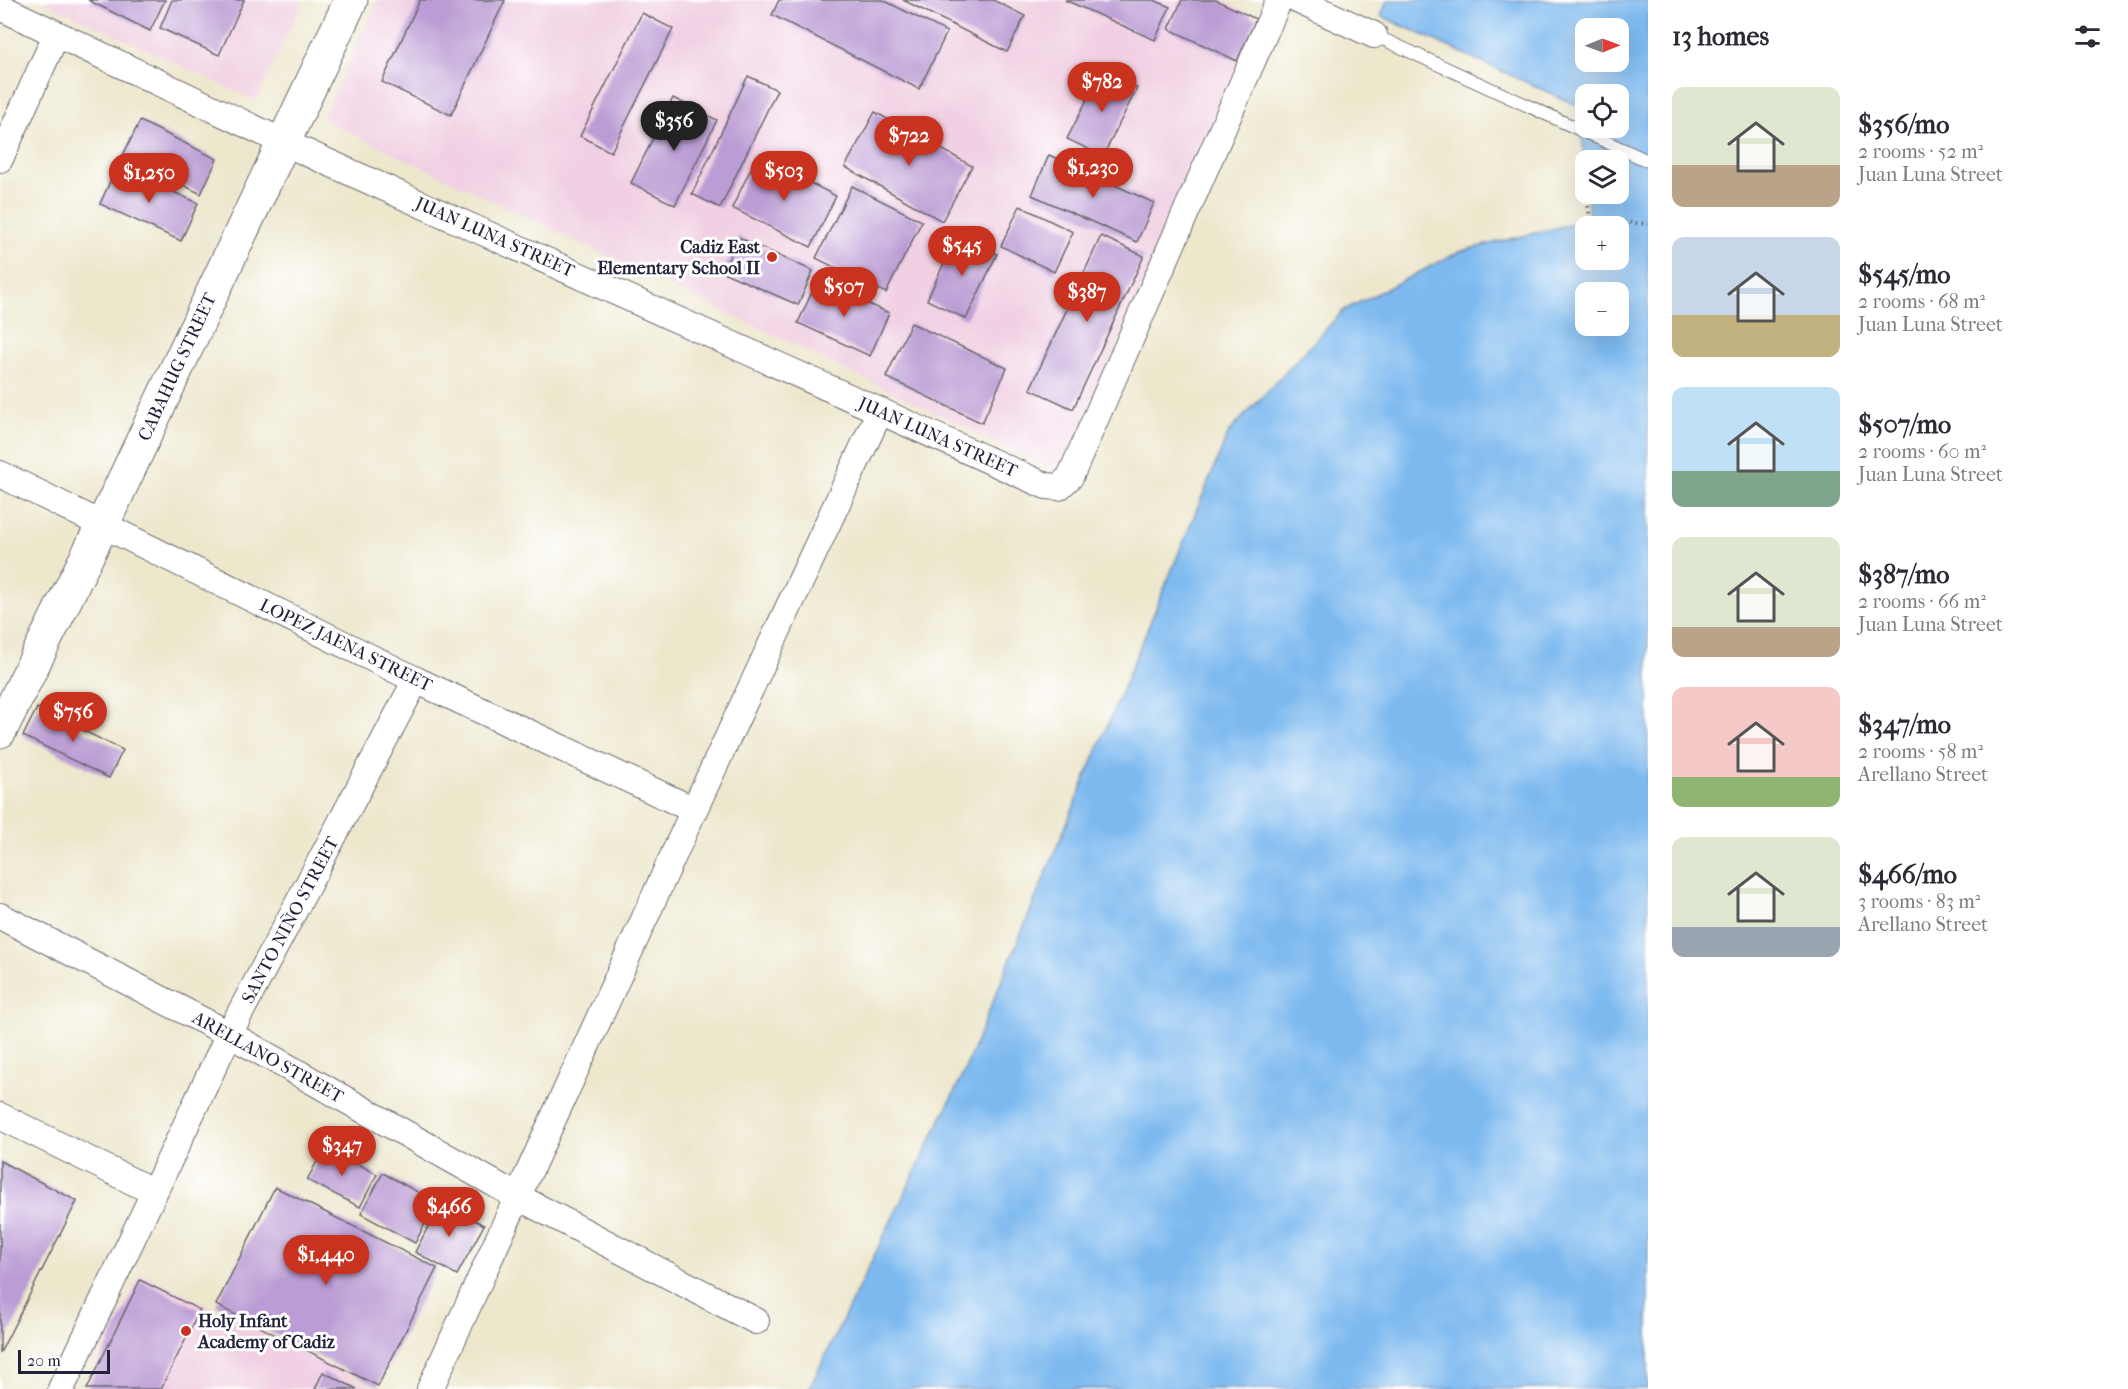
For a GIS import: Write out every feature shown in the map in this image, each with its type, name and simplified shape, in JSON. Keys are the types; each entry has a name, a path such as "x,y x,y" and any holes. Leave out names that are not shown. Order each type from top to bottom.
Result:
{"street":[{"name":"CABAHUG STREET","path":"0,731 104,524 351,0"},
{"name":"JUAN LUNA STREET","path":"0,8 283,142 1046,486 1059,487 1070,477 1279,0"},
{"path":"1297,0 1374,35"},
{"path":"0,159 56,35"},
{"path":"430,1389 694,810 880,411"},
{"name":"LOPEZ JAENA STREET","path":"0,474 416,680 694,810"},
{"name":"SANTO NIÑO STREET","path":"61,1389 229,1034 416,680"},
{"name":"ARELLANO STREET","path":"0,916 229,1034 518,1197 756,1321"},
{"path":"0,1116 154,1192"}],"lane":[{"path":"1374,35 1648,160"}],"path":[{"path":"1588,204 1590,219 1648,224"}],"shaded area":[{"path":"41,0 303,0 256,101"},
{"path":"378,0 1222,0 1264,20 1059,472 322,119"},
{"name":"Holy Infant Academy of Cadiz","path":"141,1273 377,1389 85,1389"}],"water":[{"path":"1387,0 1648,0 1648,1389 809,1389 962,1076 1229,432 1344,310 1461,251 1575,223 1575,270 1629,270 1629,216 1589,216 1588,204 1629,204 1629,150 1583,150 1583,138 1629,138 1629,84 1575,84 1575,104 1381,16"}],"building":[{"path":"88,0 165,0 150,31"},
{"path":"172,0 244,0 219,55 160,28"},
{"path":"420,0 505,0 451,115 382,82"},
{"path":"779,0 883,0 947,32 919,89 772,15"},
{"path":"903,0 993,0 1025,16 1007,52"},
{"path":"1065,0 1154,0 1170,7 1155,40"},
{"path":"1182,0 1216,0 1256,19 1237,61 1169,29"},
{"path":"642,13 673,29 611,152 580,136"},
{"path":"1102,70 1137,88 1103,156 1067,139"},
{"path":"748,76 777,90 720,208 692,194"},
{"path":"673,98 717,120 675,205 631,183"},
{"path":"875,112 972,166 942,221 845,167"},
{"path":"140,121 217,159 201,194 123,155"},
{"path":"1049,155 1154,203 1137,242 1032,195"},
{"path":"757,156 836,196 811,247 732,208"},
{"path":"117,166 198,203 181,241 100,204"},
{"path":"852,186 922,221 886,293 816,258"},
{"path":"1020,206 1073,232 1054,272 1001,246"},
{"path":"957,235 997,254 966,319 927,300"},
{"path":"1101,236 1144,256 1073,409 1030,389"},
{"path":"738,237 813,271 798,305 723,272"},
{"path":"817,281 889,313 870,356 798,323"},
{"path":"911,323 1007,368 982,423 886,377"},
{"path":"37,708 123,750 109,778 23,736"},
{"path":"325,1147 377,1174 360,1207 307,1180"},
{"path":"0,1161 77,1201 0,1353"},
{"path":"383,1173 436,1202 415,1243 361,1214"},
{"path":"275,1187 437,1268 378,1386 216,1305"},
{"path":"441,1202 484,1225 457,1275 415,1252"},
{"path":"140,1280 200,1310 161,1389 87,1389"},
{"path":"323,1372 357,1389 315,1389"}],"place":[{"name":"Cadiz East Elementary School II","path":"772,257"},
{"name":"Holy Infant Academy of Cadiz","path":"186,1331"}]}
